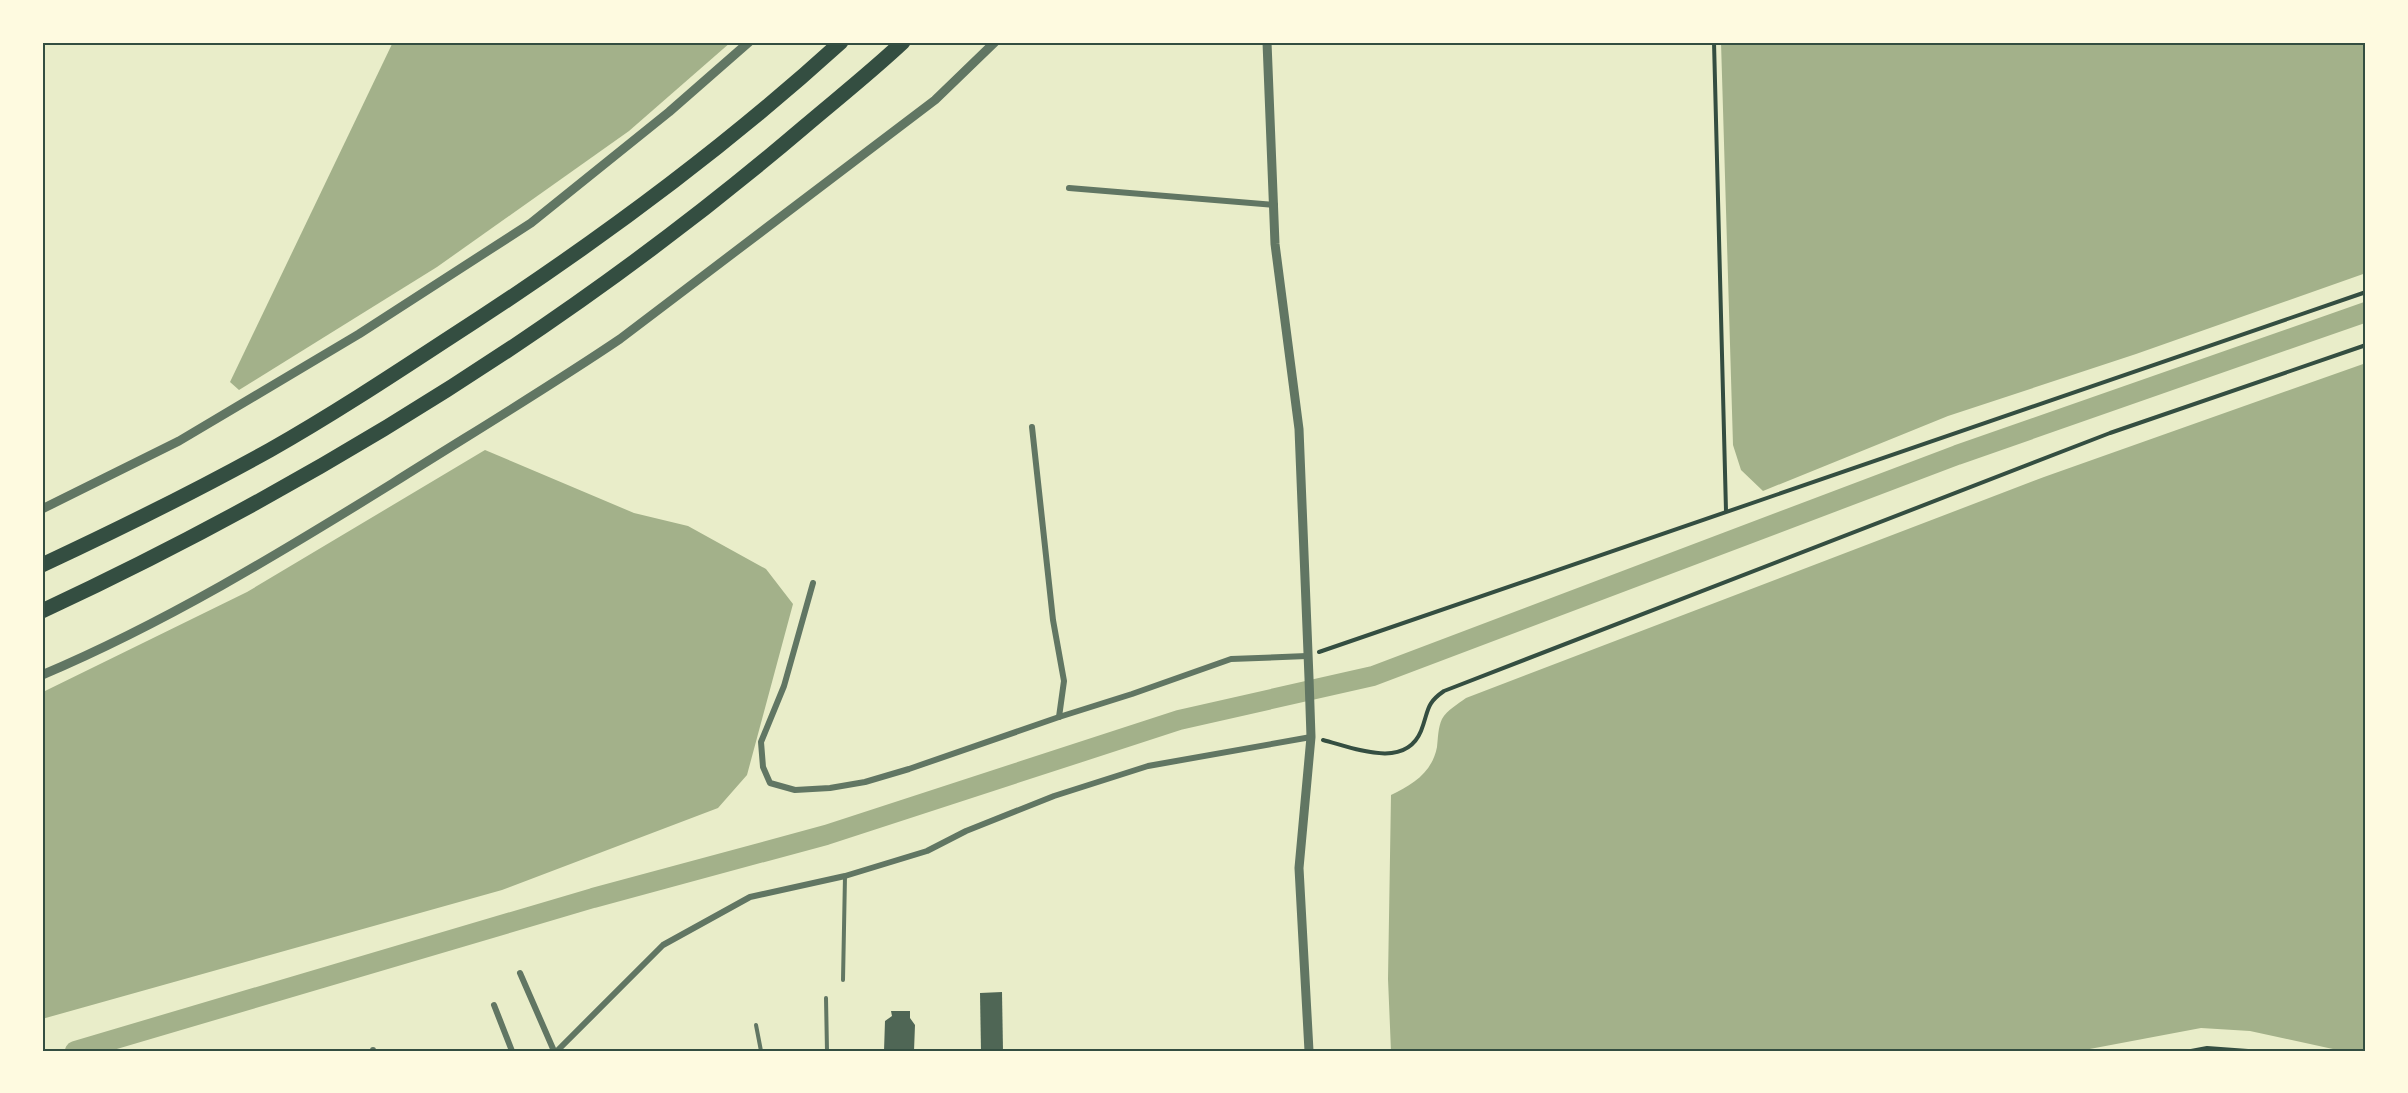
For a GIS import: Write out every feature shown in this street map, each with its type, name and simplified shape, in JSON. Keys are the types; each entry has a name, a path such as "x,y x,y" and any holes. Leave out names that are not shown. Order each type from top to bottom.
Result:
{"highway":[{"path":"42,564 109,534 270,449 392,375 524,290 634,211 718,146 842,42"},
{"path":"42,611 128,571 281,490 414,411 519,343 656,246 746,177 903,42"}],"street":[{"path":"42,509 179,441 359,334 531,223 669,112 749,42"},
{"path":"42,675 155,622 272,558 569,374 620,339 935,100 995,42"},
{"path":"1267,42 1275,244 1299,429 1311,737 1299,868 1309,1051"},
{"path":"1069,188 1275,206"},
{"path":"1032,427 1053,620 1064,681 1059,717"},
{"path":"813,583 784,686 761,742 763,767 770,783 795,790 830,788 865,782 909,769 1231,658 1307,656"},
{"path":"520,973 555,1051 663,945 750,897 845,876 927,851 966,831 1054,796 1148,766 1311,737"},
{"path":"494,1005 512,1051"}],"lane":[{"path":"843,980 845,876"},
{"path":"826,998 827,1051"},
{"path":"756,1025 760,1051"}],"path":[{"path":"1714,42 1726,511"},
{"path":"1307,656 2366,292"},
{"path":"1311,737 1366,752 1387,754 1402,751 1414,743 1421,731 1432,699 1444,691 2110,433 2366,345"},
{"path":"2191,1051 2207,1048 2248,1051"}],"shaded area":[{"path":"393,42 731,42 629,131 437,267 239,390 230,382"},
{"path":"1721,42 2366,42 2366,273 2136,354 1948,416 1763,491 1741,470 1733,445"},
{"path":"2366,363 2366,1051 2342,1051 2250,1031 2201,1028 2079,1051 1391,1051 1388,979 1391,795 1406,787 1426,771 1437,747 1442,719 1456,705 1466,698 2044,477"},
{"path":"485,450 634,513 688,526 766,569 793,604 747,775 718,808 502,890 42,1019 42,707 45,691 247,592"}],"building":[{"path":"1002,992 1003,1051 981,1051 980,993"},
{"path":"891,1011 910,1011 910,1018 915,1025 914,1051 884,1051 885,1021 892,1016"}],"waterway":[{"path":"75,1051 593,898 826,835 1179,720 1373,676 1957,455 2366,312"}]}
